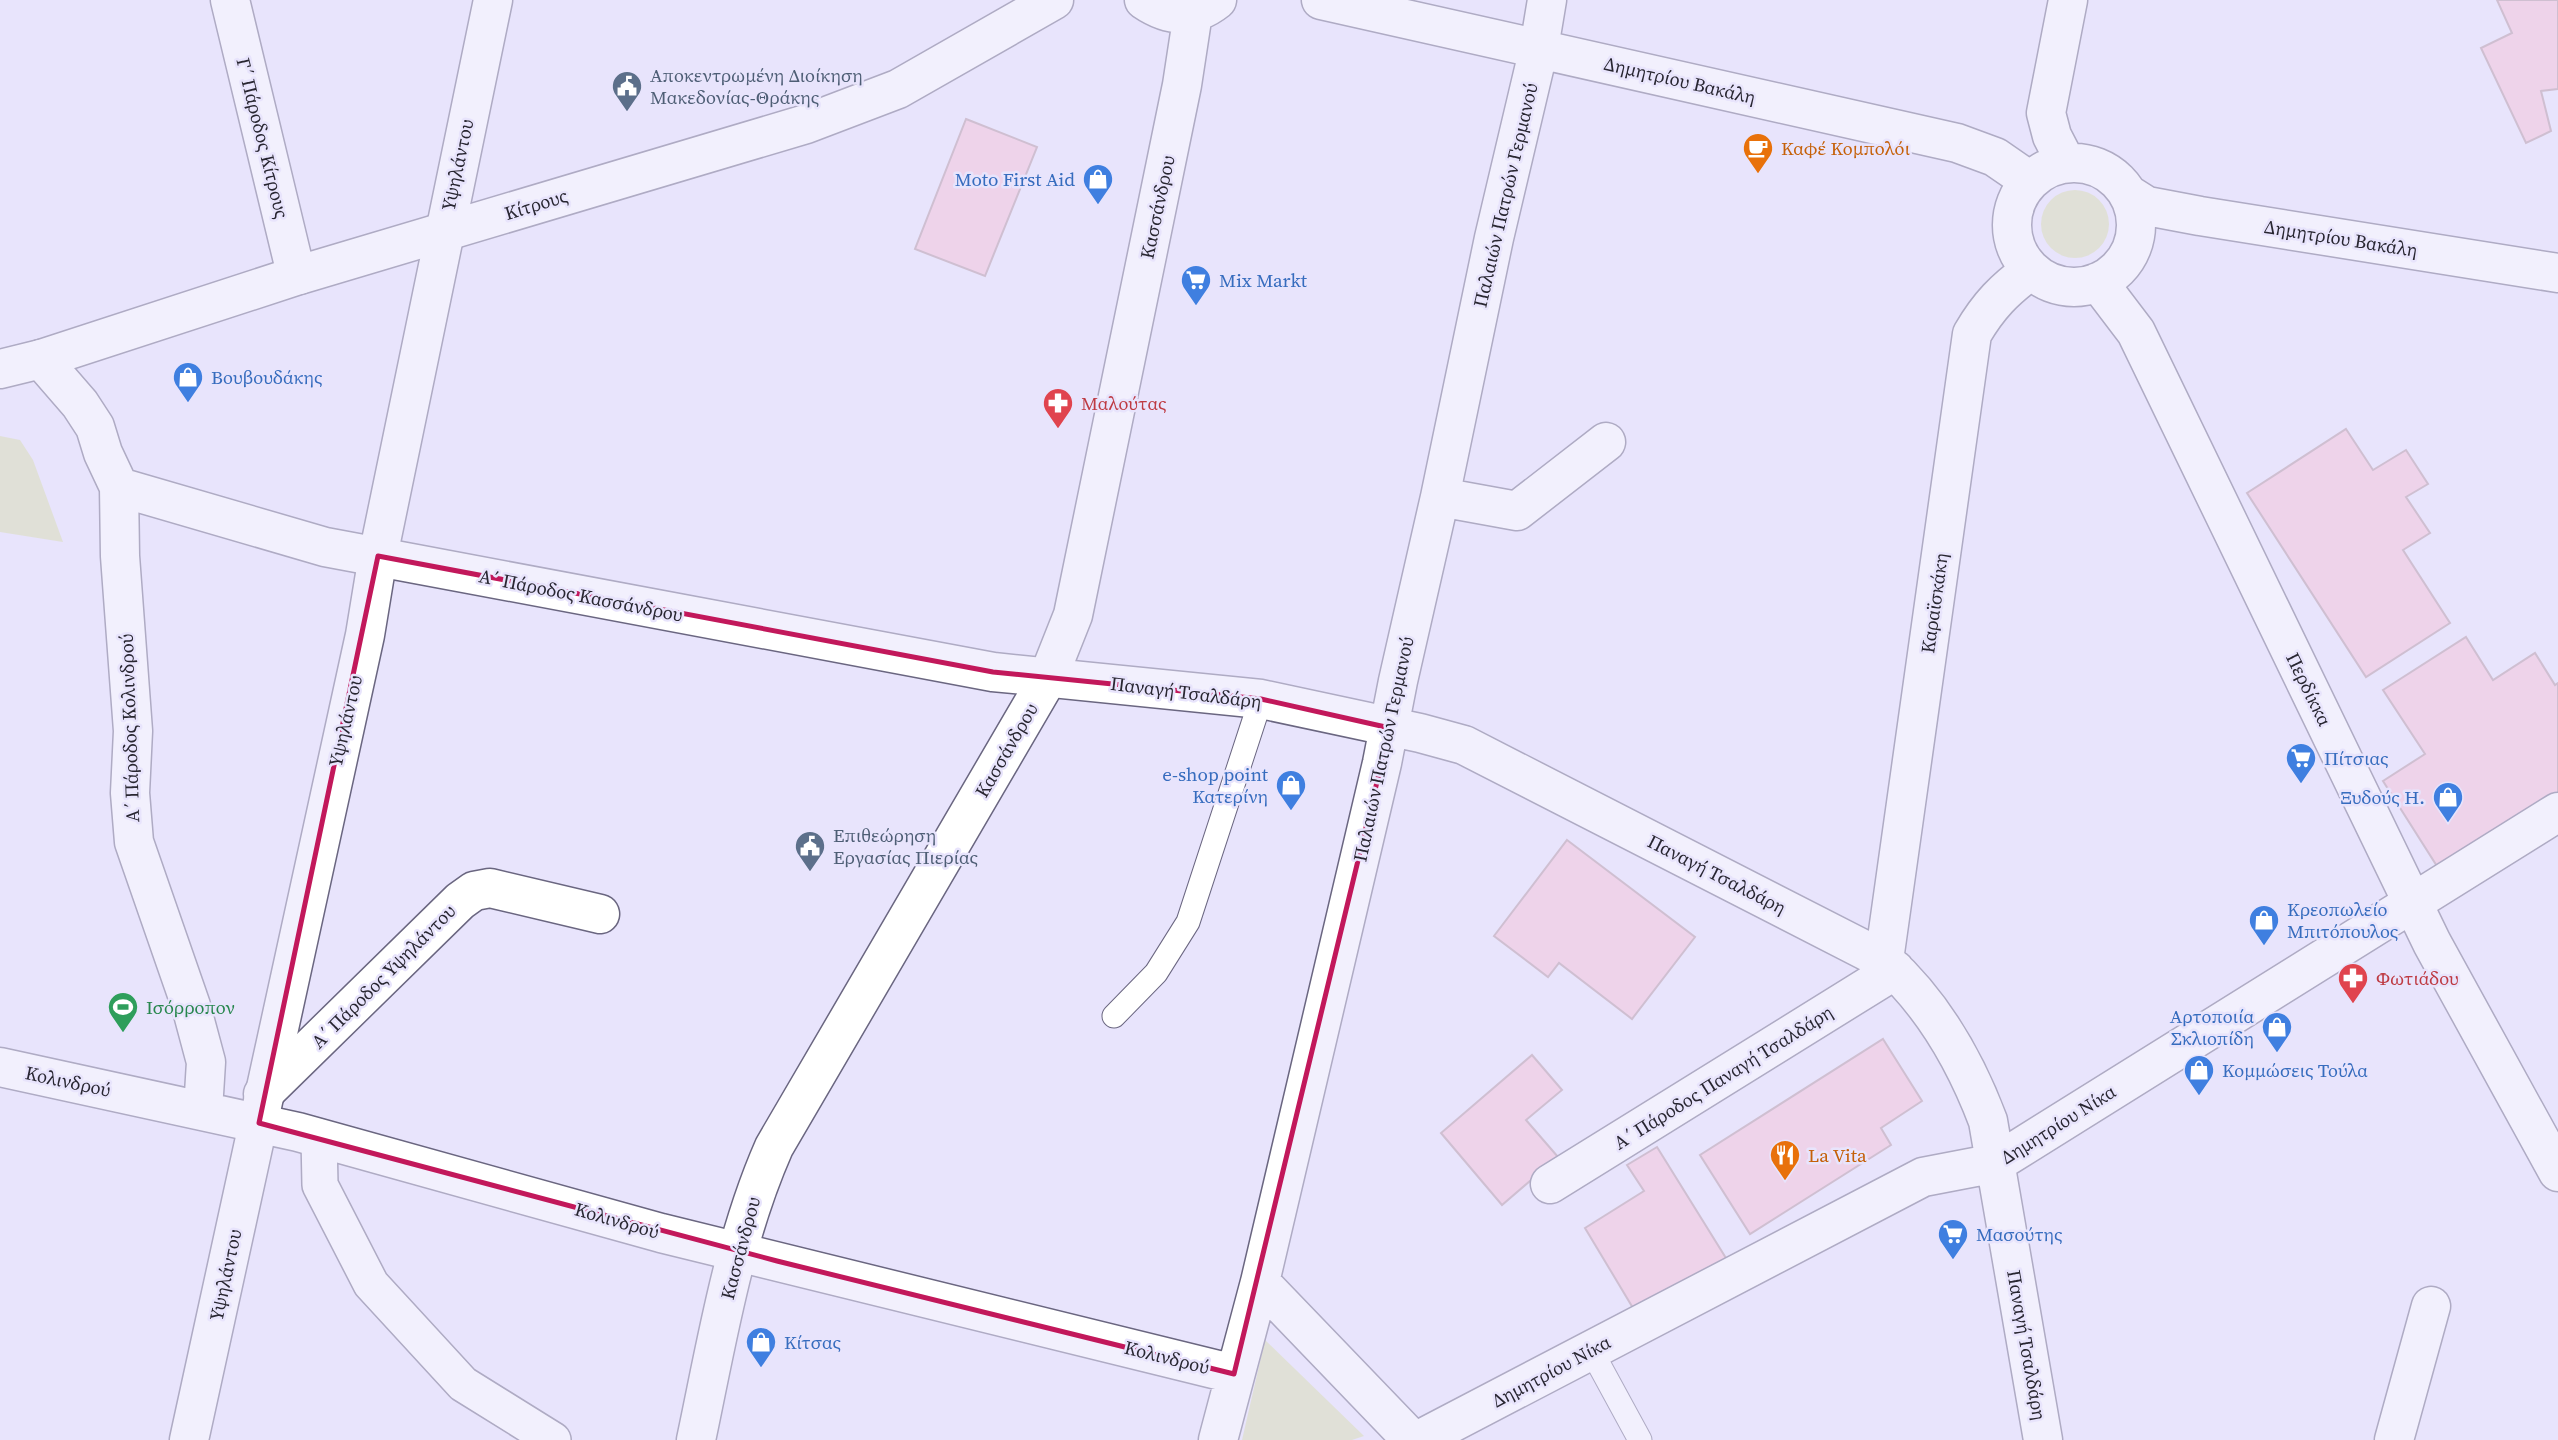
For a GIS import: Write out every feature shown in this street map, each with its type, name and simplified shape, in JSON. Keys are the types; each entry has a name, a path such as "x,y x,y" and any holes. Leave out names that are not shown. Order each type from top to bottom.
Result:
{"street":[{"name":"Γ΄ Πάροδος Κίτρους","path":"230,0 292,257 299,275"},
{"name":"Υψηλάντου","path":"189,1440 365,635 378,556 443,232 493,0"},
{"name":"Κίτρους","path":"0,369 41,359 299,275 806,124 898,89 1054,0"},
{"path":"1144,0 1159,10 1175,15 1205,7"},
{"name":"Δημητρίου Βακάλη","path":"1321,0 1957,143 1995,158 2030,181"},
{"name":"Παλαιών Πατρών Γερμανού","path":"1218,1440 1260,1282 1390,728 1494,239 1539,48 1547,0"},
{"path":"2066,163 2052,136 2046,113 2068,0"},
{"name":"Κασσάνδρου","path":"696,1440 737,1252 757,1186 774,1147 1048,678 1073,615 1182,85 1205,7"},
{"path":"2066,163 2085,164 2102,169 2117,180 2128,194 2135,214 2135,234 2128,254 2115,271 2098,282 2080,286 2062,286 2045,280 2031,270 2018,254 2012,235 2013,215 2019,196 2030,181 2053,166 2066,163"},
{"name":"Δημητρίου Βακάλη","path":"2128,194 2147,205 2200,216 2558,273"},
{"name":"Καραϊσκάκη","path":"1890,965 1972,334 1987,308 2006,288 2031,270"},
{"name":"Περδίκκα","path":"2098,282 2136,332 2432,943 2558,1172"},
{"name":"Α΄ Πάροδος Κολινδρού","path":"41,359 80,404 94,427 119,487 120,556 133,731 130,793 134,842 191,1006 206,1062 203,1110"},
{"path":"1440,497 1517,510 1606,442"},
{"name":"Α΄ Πάροδος Κασσάνδρου","path":"119,487 325,547 993,672 1048,678"},
{"name":"Παναγή Τσαλδάρη","path":"1048,678 1261,699 1464,745 1890,965 1924,1000 1971,1077 1988,1121 2043,1440"},
{"name":"Δημητρίου Νίκα","path":"1419,1440 1923,1177 1996,1163 2558,812"},
{"name":"Α΄ Πάροδος Υψηλάντου","path":"261,1108 460,901 474,891 490,888 600,914"},
{"name":"Α΄ Πάροδος Παναγή Τσαλδάρη","path":"1550,1184 1890,965"},
{"name":"Κολινδρού","path":"0,1068 203,1110 261,1108 319,1137 661,1233 1234,1374"},
{"path":"319,1137 320,1185 371,1284 463,1384 553,1440"},
{"path":"1260,1282 1412,1440"},
{"path":"2394,1440 2431,1306"}],"lane":[{"path":"1114,1016 1156,973 1188,922 1261,699"},
{"path":"1591,1350 1640,1440"}],"highlighted area":[{"path":"378,556 993,672 1261,699 1390,728 1234,1374 777,1261 259,1123"}],"green space":[{"path":"2075,190 2088,193 2099,200 2106,211 2109,224 2106,237 2099,248 2088,255 2075,258 2062,255 2051,248 2044,237 2041,224 2044,211 2051,200 2062,193"},
{"path":"0,436 20,440 33,460 63,542 0,532"},
{"path":"1265,1340 1364,1436 1352,1440 1242,1440"}],"building":[{"path":"2497,0 2558,0 2558,89 2541,91 2551,131 2526,143 2481,48 2512,33"},
{"path":"966,119 1037,147 985,276 915,249"},
{"path":"2346,429 2373,470 2406,450 2428,484 2406,497 2430,533 2403,550 2450,623 2366,677 2247,493"},
{"path":"2466,637 2493,680 2535,653 2555,685 2558,683 2558,800 2442,874 2383,781 2425,754 2383,690"},
{"path":"1567,840 1695,937 1632,1019 1559,963 1548,977 1494,936"},
{"path":"1883,1039 1922,1101 1881,1128 1891,1145 1750,1234 1700,1155"},
{"path":"1532,1055 1562,1090 1526,1120 1558,1157 1502,1205 1441,1133"},
{"path":"1657,1147 1729,1263 1639,1318 1585,1228 1644,1191 1627,1165"}],"place":[{"name":"Αποκεντρωμένη Διοίκηση Μακεδονίας-Θράκης","path":"627,113"},
{"name":"Καφέ Κομπολόι","path":"1758,175"},
{"name":"Moto First Aid","path":"1098,206"},
{"name":"Mix Markt","path":"1196,307"},
{"name":"Βουβουδάκης","path":"188,404"},
{"name":"Μαλούτας","path":"1058,430"},
{"name":"Πίτσιας","path":"2301,785"},
{"name":"e-shop point Κατερίνη","path":"1291,812"},
{"name":"Ξυδούς Η.","path":"2448,824"},
{"name":"Επιθεώρηση Εργασίας Πιερίας","path":"810,873"},
{"name":"Κρεοπωλείο Μπιτόπουλος","path":"2264,947"},
{"name":"Φωτιάδου","path":"2353,1005"},
{"name":"Ισόρροπον","path":"123,1034"},
{"name":"Αρτοποιία Σκλιοπίδη","path":"2277,1054"},
{"name":"Κομμώσεις Τούλα","path":"2199,1097"},
{"name":"La Vita","path":"1785,1182"},
{"name":"Μασούτης","path":"1953,1261"},
{"name":"Κίτσας","path":"761,1369"}]}
